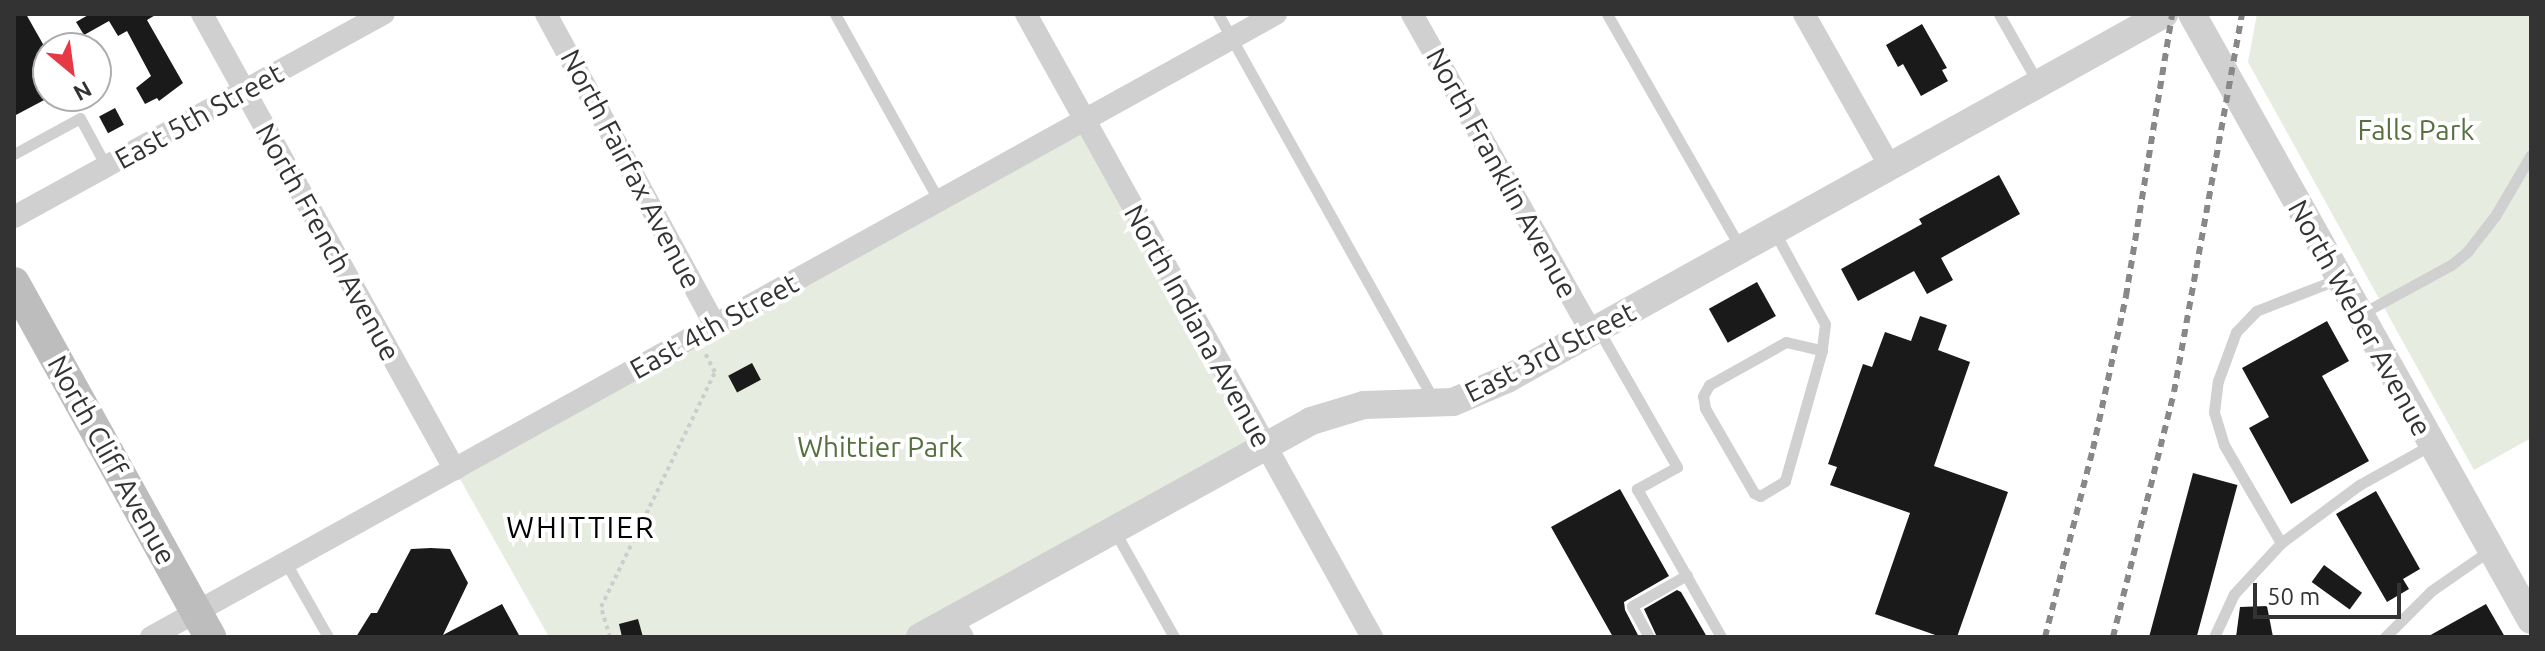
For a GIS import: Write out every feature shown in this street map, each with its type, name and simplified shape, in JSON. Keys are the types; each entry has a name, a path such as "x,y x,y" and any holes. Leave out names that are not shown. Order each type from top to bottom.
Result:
{"main road":[{"name":"North Cliff Avenue","path":"14,283 204,625"}],"street":[{"name":"North French Avenue","path":"202,14 455,470"},
{"name":"East 5th Street","path":"14,217 384,14"},
{"name":"North Fairfax Avenue","path":"546,14 706,330"},
{"name":"North Indiana Avenue","path":"1026,14 1372,637"},
{"name":"East 4th Street","path":"151,637 204,625 286,563 1276,14"},
{"name":"North Franklin Avenue","path":"1412,14 1594,330"},
{"path":"1804,14 1889,165"},
{"name":"East 3rd Street","path":"920,637 958,628 1114,529 1311,421 1349,408 1436,404 1471,396 2164,14"},
{"name":"North Weber Avenue","path":"2192,14 2358,316 2531,620"}],"lane":[{"path":"835,14 939,201"},
{"path":"1218,14 1436,404"},
{"path":"1607,14 1741,249"},
{"path":"1999,14 2038,83"},
{"path":"14,154 80,118 106,166"},
{"path":"2358,316 2451,265 2467,252 2495,216 2531,155"},
{"path":"1774,230 1825,324 1822,350 1785,481 1760,496 1754,493 1705,408 1703,396 1709,385 1786,342 1822,350"},
{"path":"2281,543 2224,445 2214,412 2218,381 2236,332 2256,311 2338,279"},
{"path":"1594,330 1677,467 1637,489 1721,637"},
{"path":"2214,637 2234,594 2281,543 2359,485 2431,445"},
{"path":"1114,529 1174,637"},
{"path":"2385,637 2431,591 2491,550"},
{"path":"286,563 328,637"},
{"path":"1649,637 1632,606 1687,575"}],"path":[{"path":"610,637 601,607 715,372 706,330"}],"green space":[{"name":"Falls Park","path":"2257,14 2531,14 2531,438 2474,470 2248,62"},
{"name":"Whittier Park","path":"1085,120 1265,446 921,637 549,637 455,470"}],"building":[{"path":"14,14 26,14 36,32 32,32 32,106 14,116"},
{"path":"90,14 157,14 147,20 183,83 159,101 157,98 145,104 136,88 151,76 127,31 118,36 109,21 89,32 82,32 76,22"},
{"path":"1922,24 1947,68 1942,70 1948,81 1921,96 1903,64 1898,67 1886,45"},
{"path":"115,108 124,125 108,133 99,116"},
{"path":"1999,175 2020,214 1941,258 1953,280 1927,294 1914,271 1858,301 1841,269 1922,224 1919,219"},
{"path":"1757,282 1776,316 1728,343 1709,309"},
{"path":"1920,316 1947,325 1938,350 1970,362 1934,466 2008,492 1957,637 1941,637 1875,614 1910,513 1830,485 1837,467 1828,464 1863,364 1872,367 1885,332 1911,341"},
{"path":"2327,321 2349,361 2322,376 2369,461 2291,504 2249,428 2269,417 2242,368"},
{"path":"752,363 761,380 737,392 728,376"},
{"path":"2193,473 2237,485 2197,637 2149,637"},
{"path":"1620,489 1669,576 1624,602 1639,637 1613,637 1551,527"},
{"path":"2376,491 2420,569 2403,579 2409,589 2387,602 2336,514"},
{"path":"411,549 450,549 468,583 443,635 502,604 520,637 356,637 371,613 377,613"},
{"path":"2324,565 2362,593 2350,610 2312,582"},
{"path":"1677,590 1707,637 1657,637 1644,609"},
{"path":"2486,604 2505,637 2427,637"},
{"path":"2267,606 2273,637 2236,637 2240,607"},
{"path":"638,619 643,637 622,637 619,624"}],"railway":[{"path":"2045,637 2093,449 2126,296 2172,14"},
{"path":"2113,637 2174,392 2242,14"}],"district":[{"name":"WHITTIER","path":"581,527"}]}
